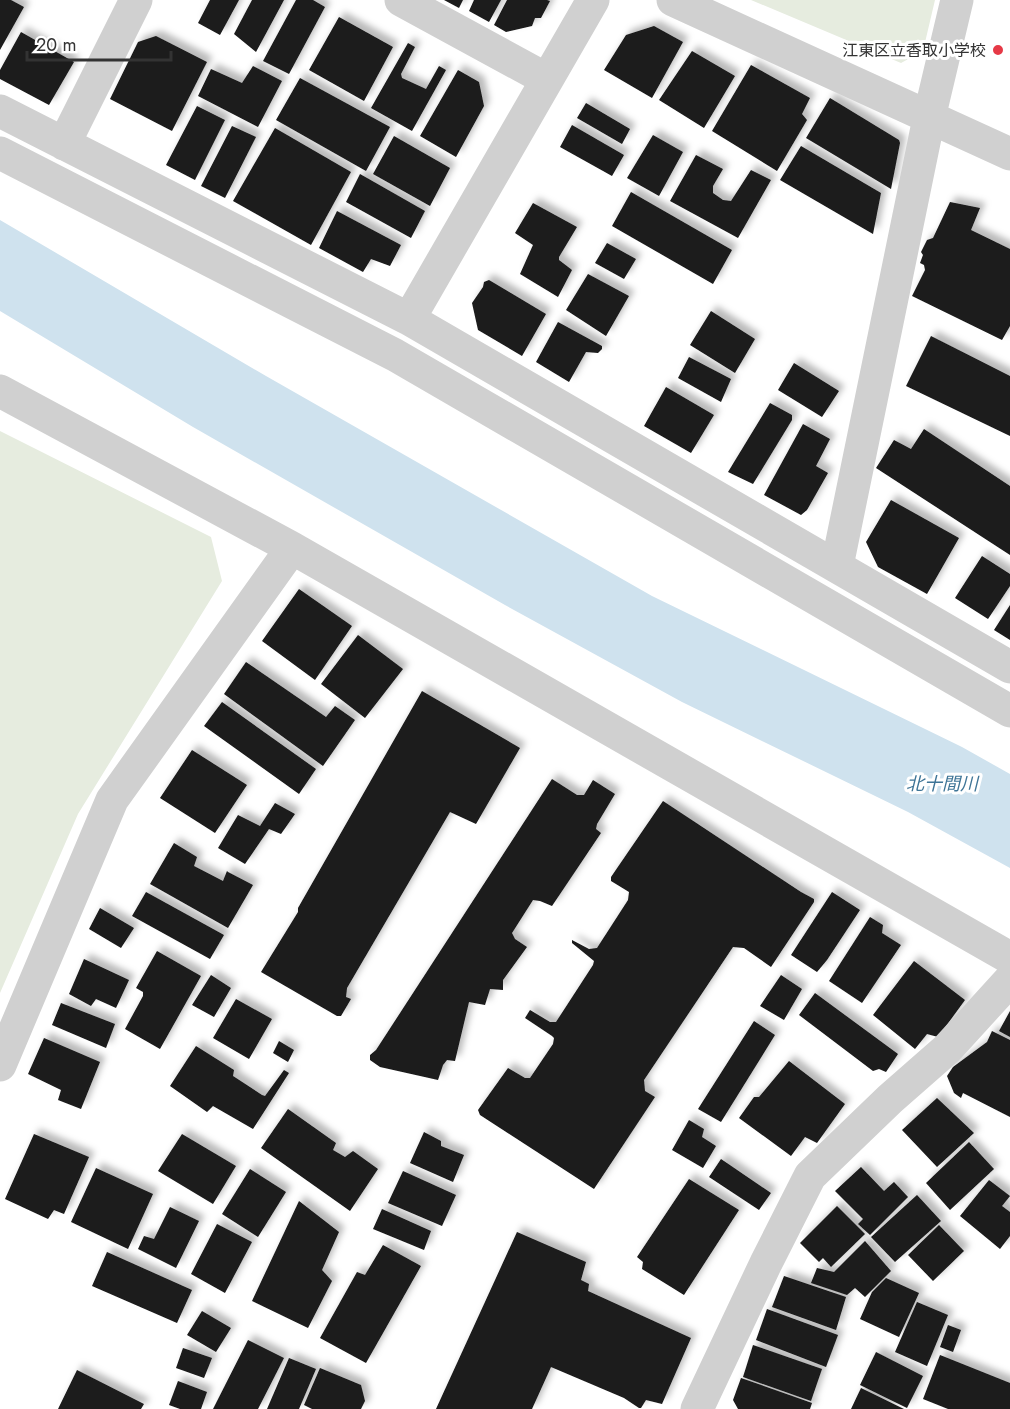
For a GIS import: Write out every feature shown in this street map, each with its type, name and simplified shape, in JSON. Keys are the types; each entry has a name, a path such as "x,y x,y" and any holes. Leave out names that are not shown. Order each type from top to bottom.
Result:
{"street":[{"path":"64,144 136,0"},
{"path":"401,0 546,79"},
{"path":"409,319 593,0"},
{"path":"673,0 1010,154"},
{"path":"837,566 929,118 957,0"},
{"path":"0,111 409,319 1010,667"},
{"path":"0,153 395,355 1010,711"},
{"path":"0,390 292,548 1010,958"},
{"path":"0,1065 112,800 292,548"},
{"path":"697,1409 810,1176 890,1099 947,1049 1010,980"}],"shaded area":[{"path":"751,0 935,0 923,51 901,63"},
{"path":"0,431 211,537 222,581 78,814 0,993"}],"water":[{"name":"北十間川","path":"0,220 266,376 652,596 962,747 1010,774 1010,868 908,812 682,702 505,605 193,427 0,311"}],"building":[{"path":"0,0 11,0 24,7 0,50"},
{"path":"210,0 239,0 220,35 198,23"},
{"path":"252,0 284,0 256,52 234,34"},
{"path":"296,0 313,0 325,7 289,74 263,61"},
{"path":"444,0 463,0 459,8"},
{"path":"474,0 501,0 489,22 469,11"},
{"path":"507,0 550,1 541,18 535,18 532,26 506,32 494,25"},
{"path":"339,17 393,47 364,101 309,70"},
{"path":"654,26 683,42 652,98 604,70 626,35"},
{"path":"21,32 74,62 49,105 0,79 0,70"},
{"path":"156,36 207,62 172,131 110,99 138,42"},
{"path":"408,43 415,47 401,74 402,78 426,89 439,66 446,70 412,131 371,108"},
{"path":"692,51 735,76 704,128 659,100"},
{"path":"751,65 810,98 802,114 807,120 777,171 712,131"},
{"path":"253,66 282,81 258,127 198,96 211,69 242,83"},
{"path":"458,70 479,82 484,106 456,157 420,136"},
{"path":"300,78 390,127 366,171 276,120"},
{"path":"830,98 899,140 891,189 806,138"},
{"path":"586,103 630,129 622,144 577,118"},
{"path":"197,106 225,120 195,180 166,165"},
{"path":"572,125 624,155 612,176 560,147"},
{"path":"232,126 256,137 225,198 201,186"},
{"path":"275,128 351,172 311,245 233,201"},
{"path":"653,135 683,152 659,196 627,178"},
{"path":"394,136 450,168 430,206 373,174"},
{"path":"801,146 881,193 873,234 780,180"},
{"path":"696,155 723,169 713,186 713,193 723,200 731,201 751,170 771,180 738,238 670,201"},
{"path":"360,174 425,211 411,238 346,202"},
{"path":"631,192 732,250 713,284 612,226"},
{"path":"950,202 980,208 971,230 1010,249 1010,326 1002,340 912,296 925,270 924,265 920,263 923,255 921,252 927,240 933,238"},
{"path":"533,203 577,227 559,257 559,260 572,270 558,297 520,274 533,245 515,233"},
{"path":"337,211 401,245 390,266 371,259 363,272 319,248"},
{"path":"607,243 636,259 624,279 595,263"},
{"path":"588,274 629,296 606,336 566,310"},
{"path":"489,280 546,314 522,356 478,330 472,303 484,282"},
{"path":"711,311 755,339 735,373 690,345"},
{"path":"558,322 602,346 598,353 586,352 569,382 536,362"},
{"path":"931,336 1010,376 1010,436 906,386"},
{"path":"689,357 731,379 721,402 678,378"},
{"path":"794,363 839,391 822,417 778,390"},
{"path":"666,387 714,415 691,453 644,426"},
{"path":"770,403 792,415 792,420 753,484 728,472"},
{"path":"803,424 830,439 816,466 828,473 807,510 801,515 764,495"},
{"path":"924,429 1010,486 1010,555 876,468 894,440 911,449"},
{"path":"891,500 959,538 927,594 878,567 866,542"},
{"path":"982,556 1010,574 1010,586 988,619 955,598"},
{"path":"299,589 352,626 315,680 262,641"},
{"path":"1010,605 1010,640 994,630"},
{"path":"358,635 403,669 365,718 321,684"},
{"path":"246,662 326,717 335,706 355,720 323,766 224,694"},
{"path":"422,691 520,748 476,824 450,812 347,988 346,997 351,999 341,1016 337,1016 261,972 298,912 298,908"},
{"path":"222,702 316,769 299,794 204,726"},
{"path":"192,750 247,785 215,833 160,798"},
{"path":"552,779 577,795 584,795 593,780 615,794 597,824 596,829 601,833 552,906 533,900 512,933 515,939 527,947 503,980 503,990 490,989 485,1005 469,1002 455,1061 447,1060 438,1080 380,1067 370,1060 370,1055 376,1050"},
{"path":"663,801 814,899 814,902 771,967 744,948 733,947 644,1080 645,1091 655,1097 594,1189 480,1115 478,1110 508,1068 525,1078 530,1078 553,1044 552,1036 525,1018 530,1010 550,1022 556,1022 593,965 594,961 572,943 572,940 589,949 597,948 628,900 629,892 611,881 611,877"},
{"path":"275,803 295,814 281,834 269,829 245,864 218,848 238,815 260,826"},
{"path":"174,843 197,857 194,866 223,881 227,871 253,885 228,928 150,884"},
{"path":"146,892 224,935 210,959 132,916"},
{"path":"832,892 860,910 817,972 791,955"},
{"path":"100,908 134,928 121,948 89,929"},
{"path":"870,917 883,925 882,933 901,945 862,1003 829,981"},
{"path":"157,951 201,976 160,1049 125,1029 143,996 143,992 136,988"},
{"path":"84,959 129,980 116,1008 96,999 91,1006 69,994"},
{"path":"914,961 965,1000 938,1037 927,1034 915,1049 873,1015"},
{"path":"211,975 231,988 214,1017 192,1005"},
{"path":"781,975 802,989 784,1020 760,1006"},
{"path":"815,993 898,1054 886,1072 879,1069 873,1071 799,1015"},
{"path":"236,999 272,1019 249,1059 213,1038"},
{"path":"61,1003 115,1024 106,1048 52,1025"},
{"path":"1010,1011 1010,1037 999,1031"},
{"path":"754,1021 775,1035 721,1122 698,1109"},
{"path":"992,1031 1010,1040 1010,1117 963,1093 961,1098 954,1093 947,1076 953,1067 987,1042"},
{"path":"44,1038 100,1062 81,1109 58,1100 61,1090 28,1074"},
{"path":"279,1041 294,1050 288,1062 273,1053"},
{"path":"196,1046 234,1070 233,1076 265,1096 284,1070 289,1073 253,1129 213,1106 207,1112 170,1086"},
{"path":"789,1061 845,1104 817,1143 805,1137 791,1156 739,1118 754,1097 759,1097"},
{"path":"937,1098 974,1133 937,1167 902,1130"},
{"path":"288,1109 336,1143 333,1150 345,1157 353,1151 378,1169 350,1211 261,1148"},
{"path":"689,1120 704,1129 702,1137 716,1146 703,1168 672,1150"},
{"path":"424,1132 441,1141 441,1146 464,1155 453,1182 410,1163"},
{"path":"34,1134 89,1157 64,1214 54,1210 48,1219 5,1199"},
{"path":"182,1134 236,1166 213,1204 158,1171"},
{"path":"969,1142 994,1169 950,1210 926,1183"},
{"path":"721,1159 771,1193 759,1210 709,1177"},
{"path":"861,1167 884,1191 894,1182 908,1197 870,1235 858,1224 863,1219 835,1191"},
{"path":"96,1168 153,1194 128,1249 71,1222"},
{"path":"250,1169 286,1192 258,1237 222,1214"},
{"path":"403,1171 456,1195 442,1226 388,1203"},
{"path":"689,1179 739,1210 684,1295 642,1269 643,1262 637,1257"},
{"path":"989,1180 1010,1196 1002,1206 1010,1212 1010,1236 1000,1249 960,1216"},
{"path":"917,1195 941,1221 895,1262 871,1237"},
{"path":"299,1201 339,1232 322,1270 332,1281 308,1328 252,1301"},
{"path":"837,1206 865,1234 831,1267 823,1258 819,1262 800,1243"},
{"path":"170,1207 199,1221 176,1268 138,1249 144,1236 154,1239"},
{"path":"382,1209 431,1231 424,1250 373,1229"},
{"path":"217,1224 252,1242 225,1293 191,1274"},
{"path":"939,1225 964,1251 933,1281 908,1255"},
{"path":"517,1232 586,1262 581,1280 589,1284 588,1291 691,1338 662,1404 646,1400 639,1408 624,1398 551,1367 532,1409 436,1409"},
{"path":"865,1241 891,1271 865,1297 855,1288 847,1295 811,1283 817,1268 834,1272"},
{"path":"383,1245 421,1266 366,1363 320,1338 357,1272 365,1275"},
{"path":"107,1252 192,1290 177,1323 92,1286"},
{"path":"784,1276 846,1297 836,1330 772,1307"},
{"path":"886,1278 919,1293 899,1337 860,1319 872,1292"},
{"path":"917,1302 948,1315 927,1366 895,1352"},
{"path":"767,1309 838,1335 826,1367 756,1340"},
{"path":"202,1311 231,1328 216,1352 187,1335"},
{"path":"948,1325 961,1330 953,1352 940,1347"},
{"path":"248,1340 284,1358 258,1409 213,1409"},
{"path":"753,1345 822,1369 811,1401 743,1377"},
{"path":"183,1348 212,1358 204,1378 176,1368"},
{"path":"876,1352 923,1376 907,1408 860,1385"},
{"path":"940,1355 1010,1383 1010,1409 948,1409 923,1399"},
{"path":"289,1358 316,1369 299,1409 267,1409"},
{"path":"320,1368 361,1385 365,1401 361,1409 312,1409 304,1405"},
{"path":"77,1370 144,1404 141,1409 58,1409"},
{"path":"741,1378 812,1403 810,1409 738,1409 733,1400"},
{"path":"178,1381 207,1392 201,1409 180,1409 169,1405"},
{"path":"861,1388 904,1409 851,1409"}],"place":[{"name":"江東区立香取小学校","path":"998,50"}]}
